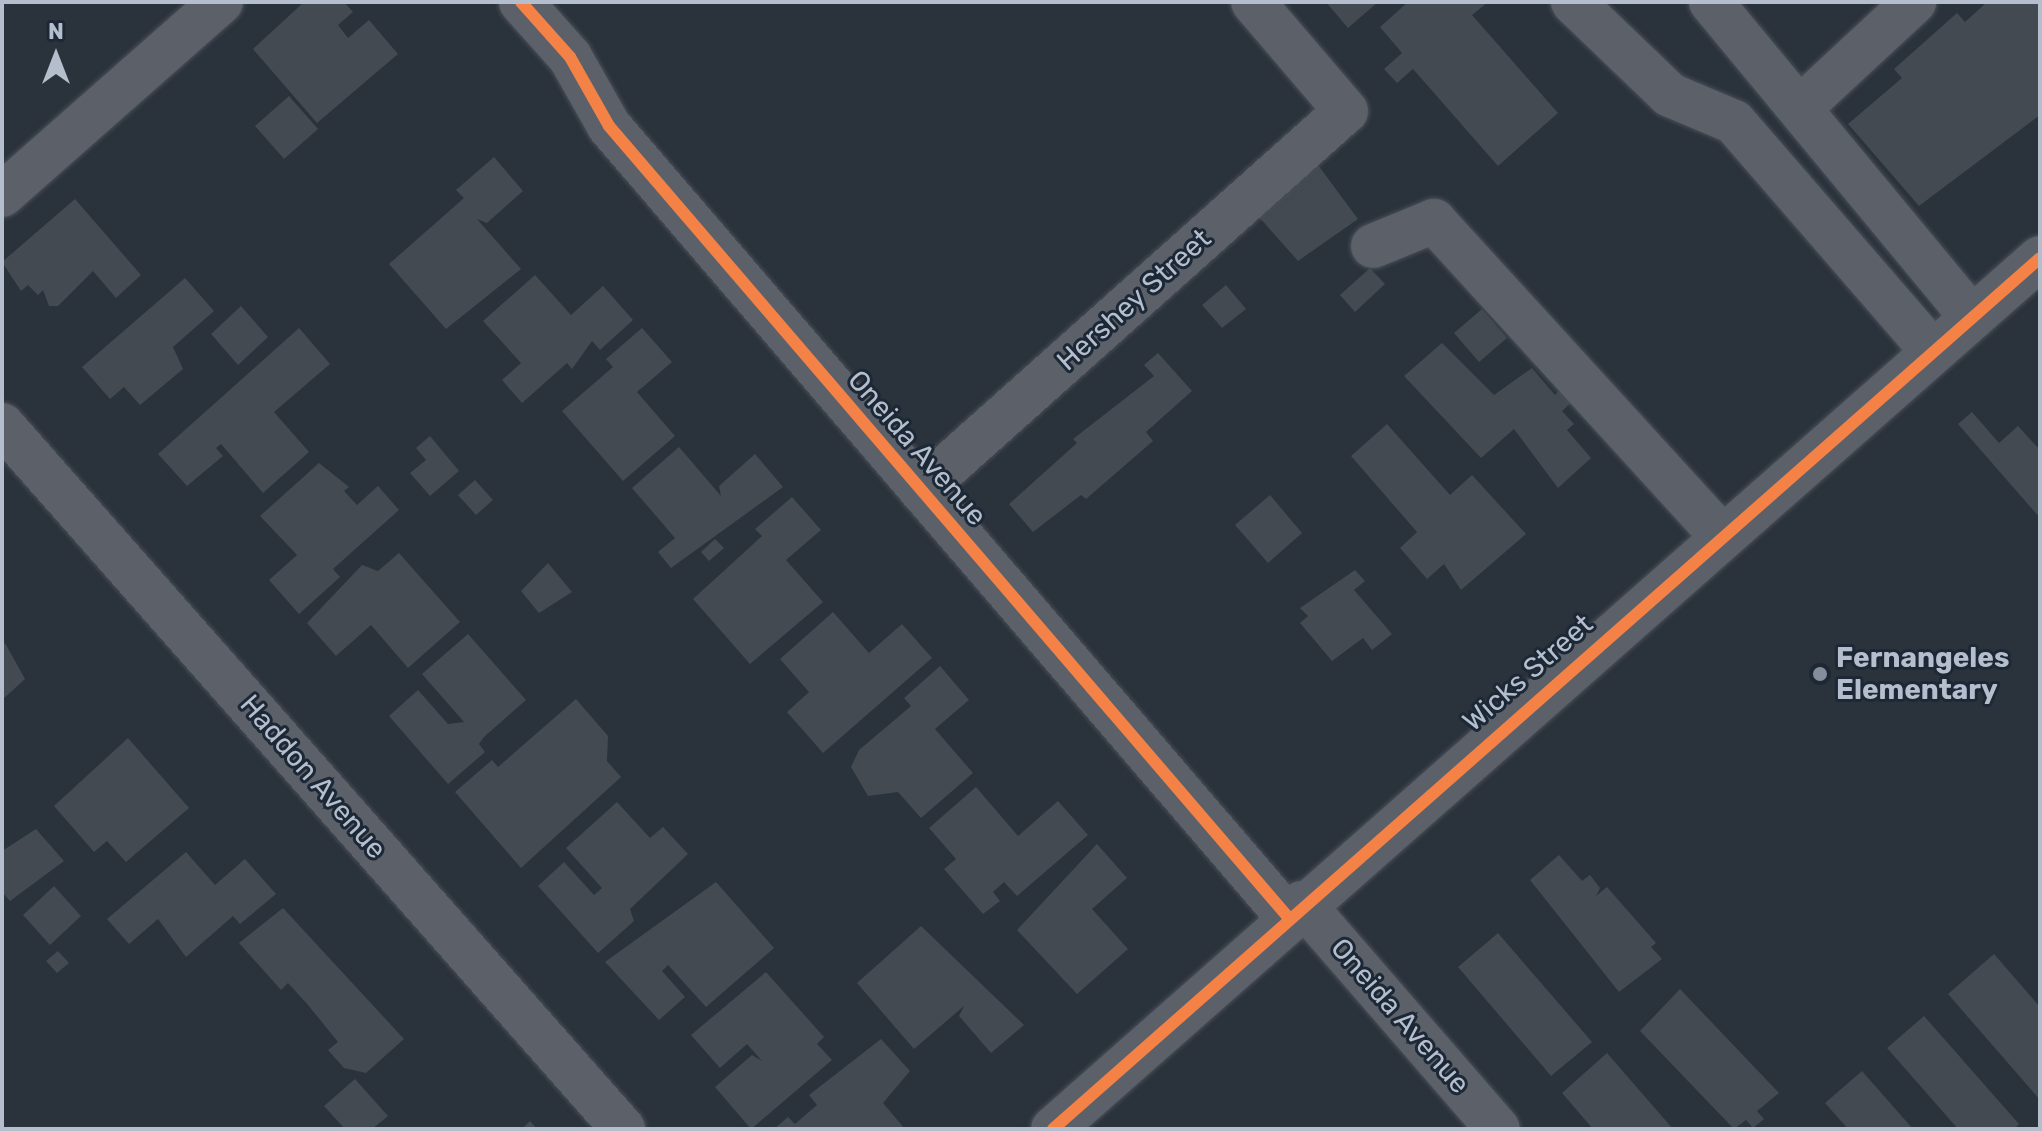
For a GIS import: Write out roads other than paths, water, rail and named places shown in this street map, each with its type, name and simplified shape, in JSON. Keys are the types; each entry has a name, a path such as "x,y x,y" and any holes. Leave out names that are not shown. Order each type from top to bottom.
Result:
{"street":[{"path":"2,195 221,2"},
{"name":"Oneida Avenue","path":"521,2 570,57 609,126 921,490 1295,910 1498,1129"},
{"name":"Hershey Street","path":"921,490 1346,111 1253,2"},
{"path":"1573,2 1670,95 1734,122 1933,352"},
{"path":"1711,2 1972,318"},
{"path":"1800,108 1914,2"},
{"path":"1373,246 1434,221 1722,536"},
{"name":"Wicks Street","path":"1053,1129 1295,910 2040,258"},
{"name":"Haddon Avenue","path":"2,425 623,1129"}],"place":[{"name":"Fernangeles Elementary","path":"1820,674"}]}
